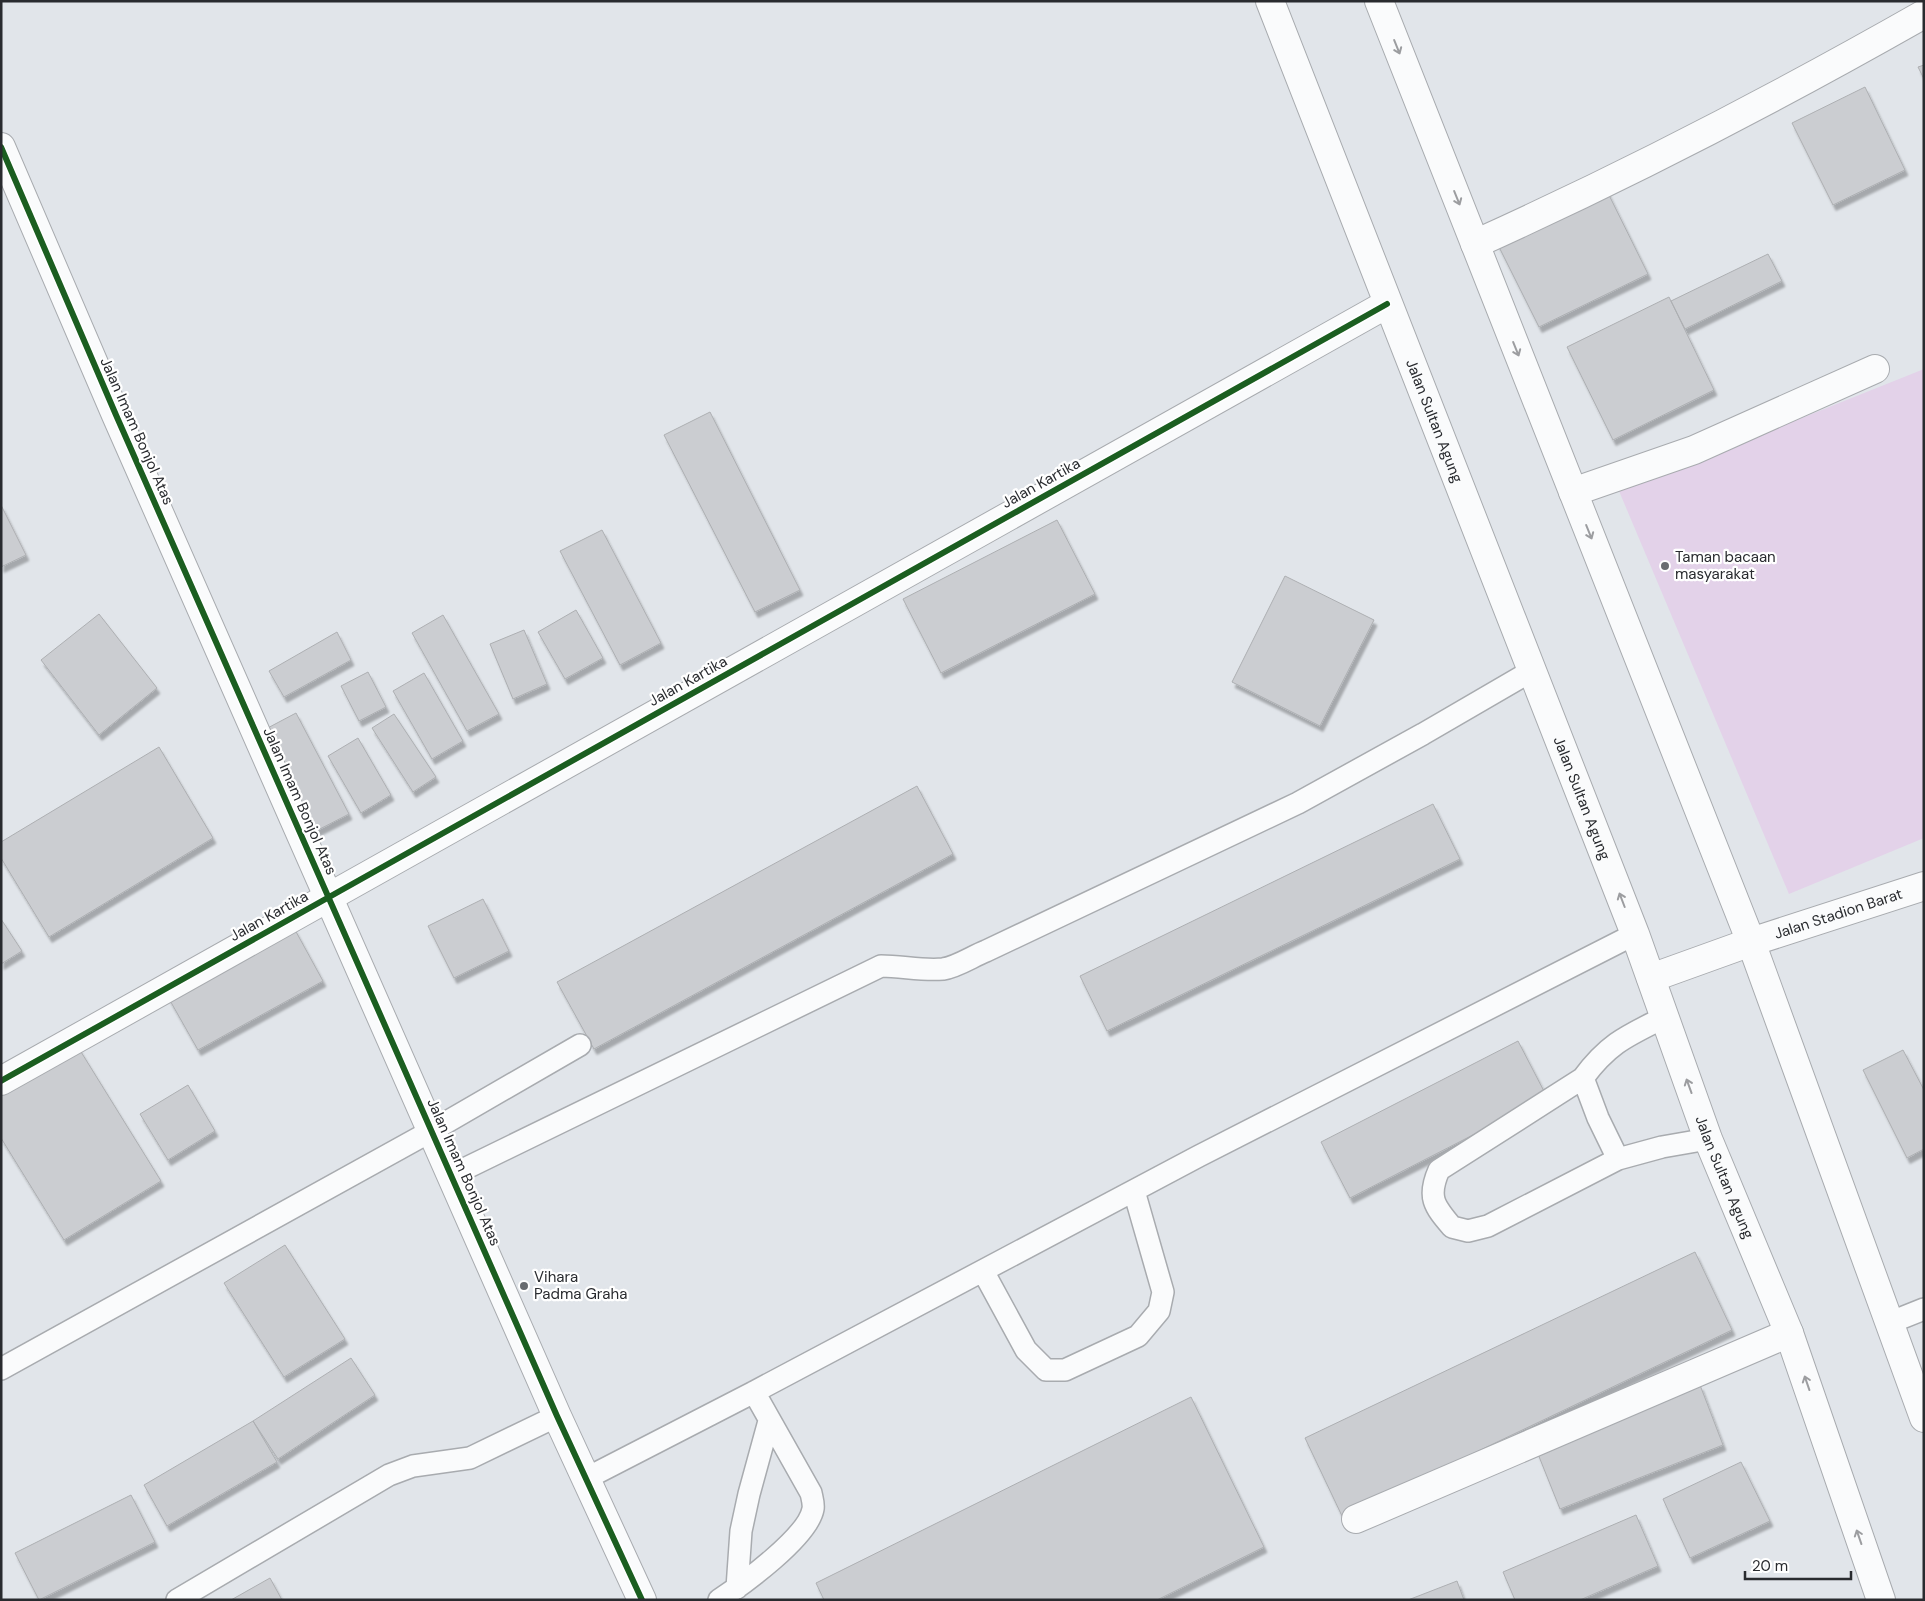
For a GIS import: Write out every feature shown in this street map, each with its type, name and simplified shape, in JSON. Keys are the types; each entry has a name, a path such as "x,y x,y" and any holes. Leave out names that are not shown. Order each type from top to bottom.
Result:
{"street":[{"name":"Jalan Sultan Agung","path":"1270,1 1635,934 1708,1139 1789,1333 1881,1600"},
{"path":"1379,1 1751,942 1924,1418"},
{"path":"1475,244 1572,200 1846,58 1924,14"},
{"name":"Jalan Imam Bonjol Atas","path":"1,148 116,415 433,1130 557,1416 642,1600"},
{"name":"Jalan Kartika","path":"1,1081 1387,304"},
{"path":"1573,492 1694,450 1875,369"},
{"name":"Jalan Stadion Barat","path":"1651,978 1751,942 1924,886"},
{"path":"1356,1519 1789,1333"}],"lane":[{"path":"452,1175 880,966 904,966 918,970 945,968 986,950 1298,803 1423,734 1533,670"},
{"path":"587,1478 1134,1191 1635,934"},
{"path":"1665,1017 1617,1041 1597,1059 1583,1078 1440,1170 1433,1184 1432,1200 1452,1227 1468,1231 1488,1226 1618,1158 1662,1147 1708,1139"},
{"path":"1,1369 433,1130 580,1045"},
{"path":"1583,1078 1598,1118 1618,1158"},
{"path":"983,1271 1026,1350 1046,1370 1065,1370 1138,1336 1158,1310 1163,1292 1134,1191"},
{"path":"1889,1323 1924,1309"},
{"path":"718,1600 737,1588 800,1535 813,1509 811,1493 754,1392"},
{"path":"176,1600 389,1475 413,1466 470,1458 557,1416"},
{"path":"737,1588 741,1531 769,1421"}],"shaded area":[{"path":"1924,369 1924,838 1789,894 1619,491"}],"building":[{"path":"1924,65 1924,79 1918,67"},
{"path":"1865,87 1905,170 1833,205 1792,123"},
{"path":"1606,189 1648,274 1539,327 1497,243"},
{"path":"1768,254 1782,281 1685,329 1671,301"},
{"path":"1669,297 1714,390 1613,440 1567,347"},
{"path":"710,412 800,590 755,612 664,435"},
{"path":"1,505 26,555 1,567"},
{"path":"1057,520 1095,594 941,673 903,599"},
{"path":"602,530 661,643 620,665 560,551"},
{"path":"1285,576 1374,620 1320,726 1232,682"},
{"path":"576,610 603,658 565,679 538,632"},
{"path":"99,614 157,688 99,735 41,660"},
{"path":"443,615 499,714 467,731 412,633"},
{"path":"524,630 547,684 513,699 490,644"},
{"path":"337,632 351,660 284,697 269,671"},
{"path":"368,672 386,707 359,721 341,686"},
{"path":"424,673 463,741 432,759 393,691"},
{"path":"296,713 349,814 316,831 262,731"},
{"path":"394,714 436,777 413,792 372,728"},
{"path":"358,738 391,795 361,813 328,756"},
{"path":"159,747 213,838 49,937 1,858 1,842"},
{"path":"917,786 953,854 594,1049 557,982"},
{"path":"1433,804 1460,859 1107,1031 1080,976"},
{"path":"483,899 509,951 454,978 428,926"},
{"path":"1,919 22,951 1,964"},
{"path":"294,928 323,981 198,1050 168,997"},
{"path":"1518,1041 1547,1097 1350,1198 1321,1142"},
{"path":"78,1047 161,1181 64,1240 1,1138 1,1094"},
{"path":"1903,1050 1924,1090 1924,1149 1907,1158 1863,1070"},
{"path":"188,1085 215,1131 168,1160 140,1114"},
{"path":"285,1245 345,1339 284,1377 224,1283"},
{"path":"1695,1252 1732,1330 1342,1516 1305,1438"},
{"path":"351,1358 375,1395 278,1459 253,1421"},
{"path":"1700,1385 1723,1445 1560,1509 1536,1449"},
{"path":"1191,1397 1264,1547 1157,1600 824,1600 816,1583"},
{"path":"253,1421 277,1462 167,1526 144,1485"},
{"path":"1741,1462 1770,1521 1690,1558 1663,1499"},
{"path":"131,1495 155,1542 39,1600 15,1553"},
{"path":"1636,1515 1658,1566 1580,1600 1515,1600 1503,1572"},
{"path":"270,1578 282,1600 231,1600"},
{"path":"1457,1581 1464,1600 1408,1600"}],"cycle path":[{"path":"1,147 116,415 557,1416 642,1600"},
{"path":"1,1081 1387,304"}],"place":[{"name":"Taman bacaan masyarakat","path":"1665,566"},
{"name":"Vihara Padma Graha","path":"524,1286"}]}
